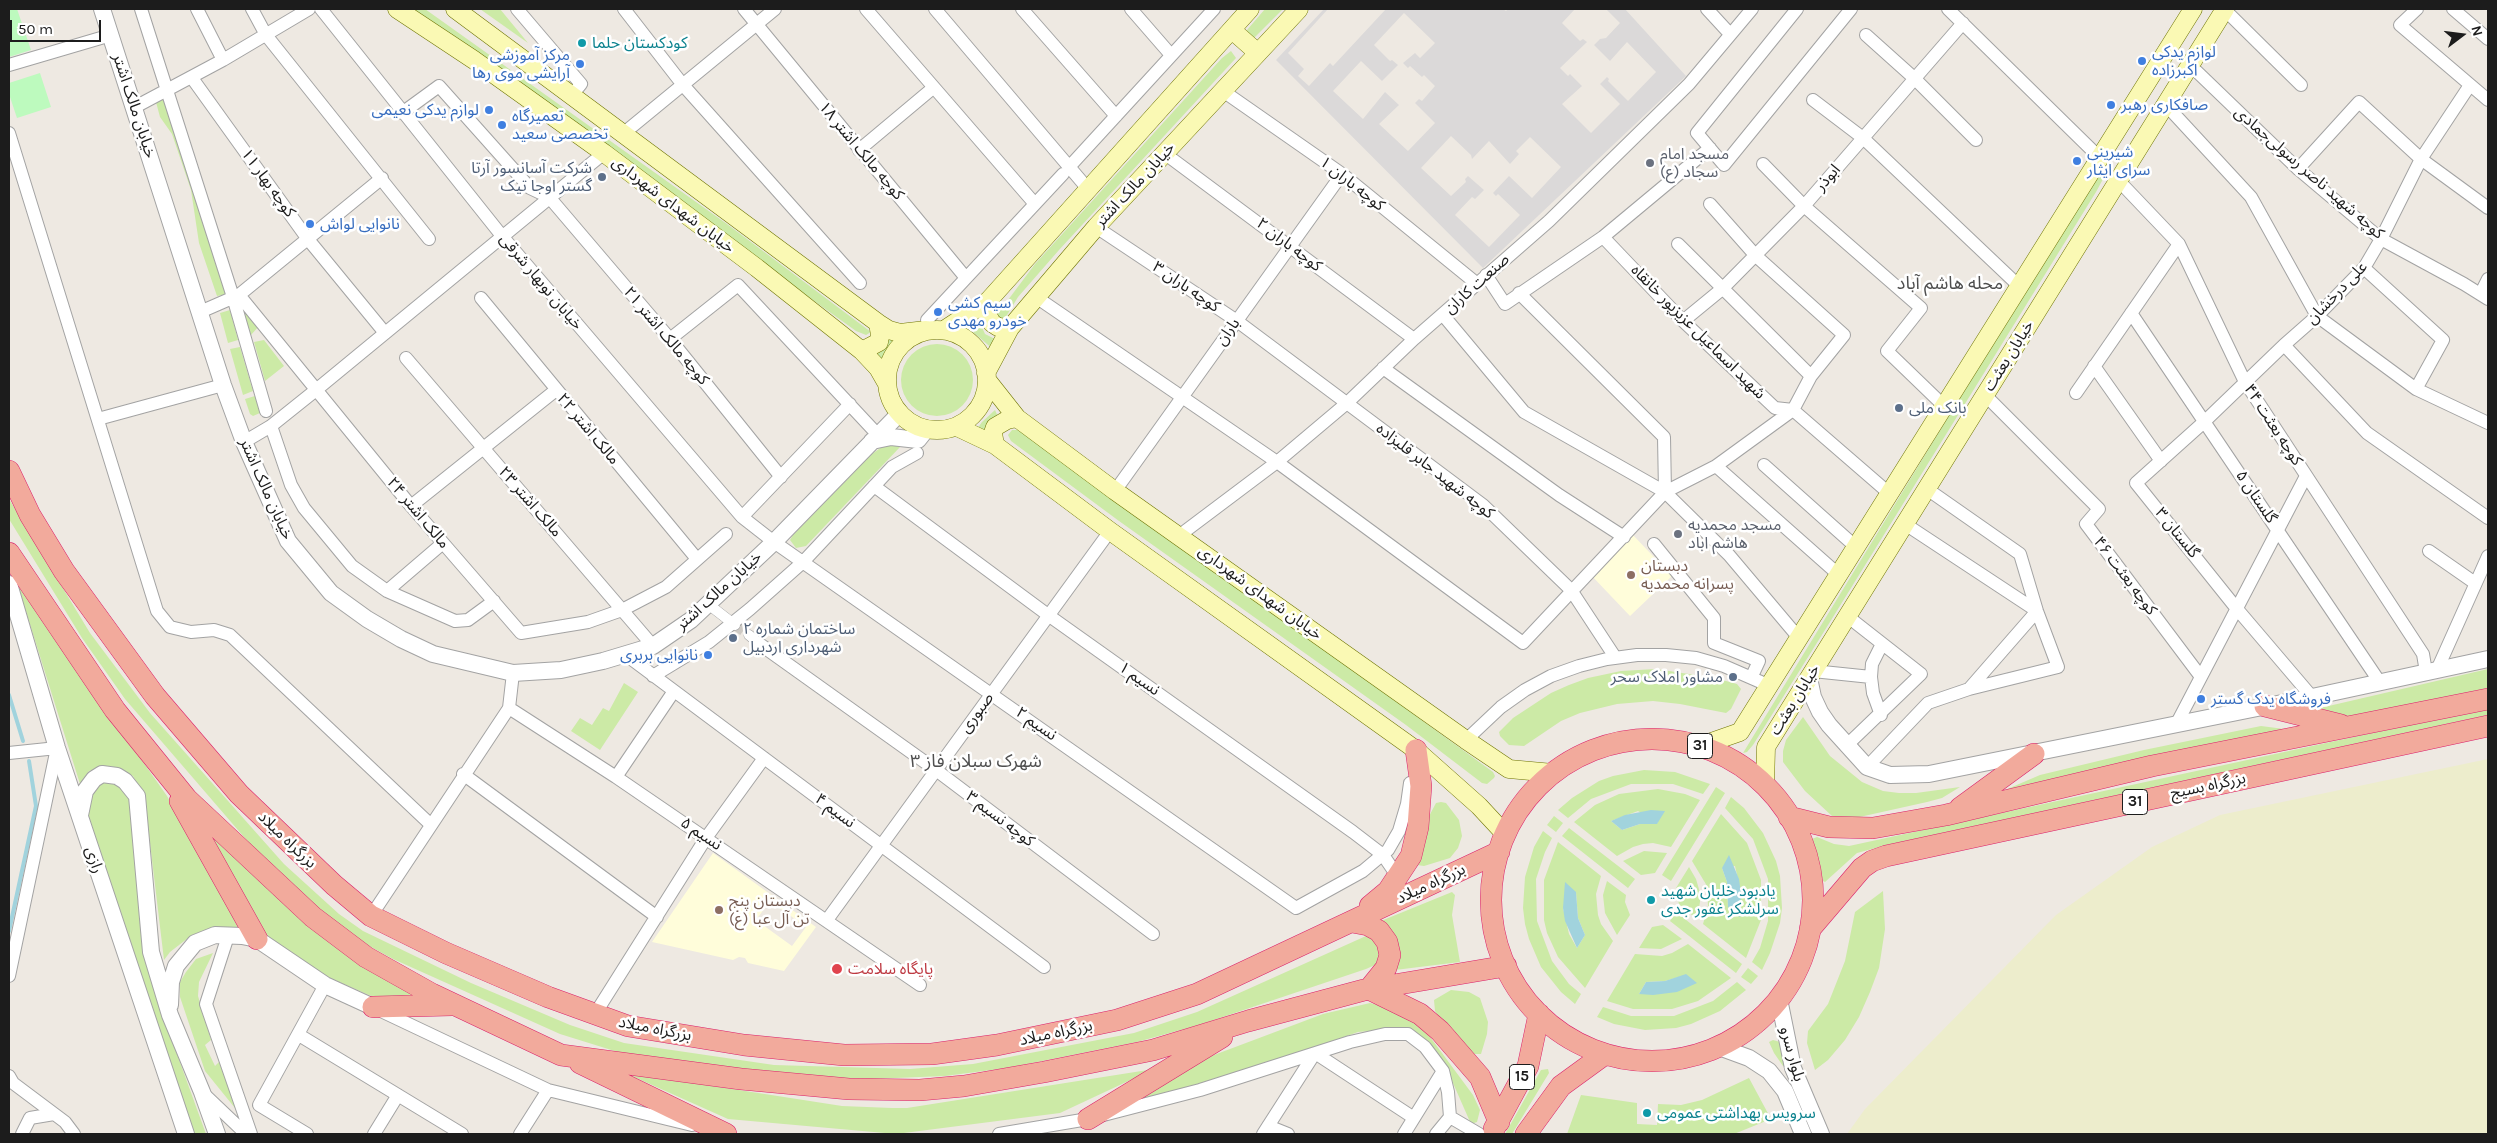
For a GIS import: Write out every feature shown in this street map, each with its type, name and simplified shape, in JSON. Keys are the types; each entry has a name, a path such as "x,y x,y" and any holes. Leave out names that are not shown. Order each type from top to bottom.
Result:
{"highway":[{"name":"بزرگراه میلاد","path":"9,471 30,515 64,571 155,696 239,794 334,886 371,916 446,953 548,997 628,1026 744,1045 844,1056 932,1054 997,1045 1117,1020 1197,994 1352,922 1502,843"},
{"path":"10,560 115,710 187,799 312,917 366,957 432,994 725,1134"},
{"name":"بزرگراه بسیج","path":"1789,817 1829,827 1873,828 1952,814 2152,766 2488,699"},
{"path":"2266,706 2346,726"},
{"name":"بزرگراه بسیج","path":"1810,929 1862,868 1872,860 2488,726"},
{"name":"31","path":"1661,739 1700,746 1735,762 1765,786 1789,817 1799,834 1810,871 1813,910 1810,929 1799,966 1779,999 1752,1027 1719,1047 1682,1059 1643,1061 1605,1054 1570,1038 1539,1014 1526,1000 1506,966 1499,948 1492,910 1494,871 1502,843 1525,801 1553,773 1586,753 1623,742 1661,739"},
{"path":"1352,922 1388,891 1411,856 1418,827 1421,786 1416,750"},
{"path":"1952,814 2034,754"},
{"path":"159,764 258,939"},
{"path":"1352,922 1368,925 1379,931 1387,942 1390,955 1386,968 1369,989"},
{"path":"561,1055 741,1079 850,1088 920,1090 964,1086 1153,1050 1248,1021 1369,989 1506,966"},
{"path":"1369,989 1420,1014 1440,1031 1480,1077 1495,1128"},
{"path":"373,1007 458,1005"},
{"name":"15","path":"1495,1128 1528,1066 1539,1014"},
{"path":"1088,1119 1248,1021"},
{"name":"15","path":"1526,1134 1561,1086 1605,1054"}],"main road":[{"name":"خیابان شهدای شهرداری","path":"397,9 474,60 604,153 757,268 862,350 878,368 886,382"},
{"name":"خیابان شهدای شهرداری","path":"455,9 889,330 900,333 927,325"},
{"name":"خیابان مالک اشتر","path":"944,330 986,303 1250,9"},
{"name":"خیابان مالک اشتر","path":"987,376 1010,328 1096,226 1299,9"},
{"name":"خیابان بعثت","path":"1700,746 1740,732 2193,9"},
{"name":"خیابان بعثت","path":"1765,786 1766,748 2224,9"},
{"path":"1232,30 1258,53"},
{"path":"2100,158 2118,180"},
{"path":"986,303 988,316 992,323 998,327 1010,328"},
{"path":"862,350 873,347 879,342 878,322"},
{"path":"927,325 944,330 961,336 974,347 983,360 987,376 986,391 980,406 970,418 957,427 942,431 926,430 911,424 899,414 889,399 886,382 888,364 897,348 927,325"},
{"name":"خیابان شهدای شهرداری","path":"987,376 1017,418 1115,491 1180,535 1466,740 1509,769 1553,773"},
{"path":"995,445 993,433 996,427 1006,420 1017,418"},
{"path":"957,427 995,445 1110,531 1416,750 1479,806 1502,843"}],"street":[{"name":"خیابان مالک اشتر","path":"102,9 223,384 244,442 288,541 332,593 367,619 401,639 434,654 513,673 561,670 626,655 653,646 691,620 774,542 899,414"},
{"path":"141,9 236,296 266,411"},
{"path":"197,9 223,60"},
{"path":"252,9 266,35 429,239"},
{"path":"135,107 192,78 310,9"},
{"name":"خیابان نوبهار شرقی","path":"321,9 402,113 502,236 742,518 774,542"},
{"path":"517,9 581,84 572,95"},
{"path":"624,9 684,84 860,283"},
{"name":"کوچه مالک اشتر ۱۸","path":"744,9 966,278"},
{"path":"624,133 775,9"},
{"path":"866,9 1035,204"},
{"path":"935,9 1067,170 1088,189"},
{"path":"1022,9 1116,116"},
{"path":"1131,9 1171,55"},
{"path":"927,325 966,278 1214,9"},
{"path":"1707,9 1730,34"},
{"name":"صنعت کاران","path":"1180,535 1277,462 1347,403 1414,339 1548,221 1689,84 1752,9"},
{"path":"1797,9 1697,133 1724,164 1850,9"},
{"path":"1948,9 2100,158"},
{"path":"2224,9 2302,85"},
{"path":"2416,9 2400,25 2488,100"},
{"path":"2453,9 2488,40"},
{"name":"ابوذر","path":"1682,322 1722,289 1804,206 1963,23"},
{"path":"9,65 111,35"},
{"path":"1866,35 1914,78 1976,140"},
{"name":"کوچه شهید ناصر رسولی‌جمادی","path":"2190,65 2298,169 2381,239 2484,296"},
{"name":"کوچه بهار ۱۱","path":"192,78 307,238 385,332"},
{"path":"402,113 439,86 530,188 549,197"},
{"name":"علی درخشان","path":"2245,382 2317,316 2364,268 2381,239 2421,159 2470,86"},
{"path":"859,150 934,88"},
{"name":"کوچه باران ۱","path":"1223,91 1342,174 1481,279 1505,304 1519,293"},
{"path":"1813,100 1863,138 2019,286"},
{"path":"2298,169 2359,102 2421,159 2488,208"},
{"path":"2165,104 2250,197 2317,316 2416,389 2488,422"},
{"path":"9,133 157,611 170,627 190,632 214,630 230,635 430,824"},
{"path":"1665,492 1664,437 1519,293 1603,236 1710,148"},
{"path":"244,442 271,426 316,390 604,153"},
{"name":"کوچه باران ۲","path":"1164,153 1414,339"},
{"path":"1763,164 1804,206 1921,308 1887,351 1944,406"},
{"name":"باران","path":"1115,491 1342,174"},
{"path":"200,312 236,296 382,178"},
{"name":"کوچه بعثت ۴۴","path":"2118,180 2179,244 2245,382 2424,654 2432,671"},
{"name":"کوچه مالک اشتر ۲۱","path":"549,197 670,339 781,477"},
{"path":"1036,297 1277,462 1523,643 1665,492 1716,466 1793,410 1811,376 1844,335 1756,256 1710,204"},
{"name":"کوچه باران ۳","path":"1096,226 1237,321 1347,403"},
{"name":"شهید اسماعیل عزیزپور خانقاه","path":"1603,236 1682,322 1775,408 1793,410 1890,494"},
{"path":"1678,244 1811,376"},
{"path":"2076,393 2179,244"},
{"path":"2364,268 2443,340 2416,389"},
{"path":"2484,296 2488,279"},
{"path":"670,339 738,285 850,404 875,438 891,437 918,440 926,430"},
{"name":"مالک اشتر ۲۴","path":"236,296 411,506 521,633 588,622 622,610"},
{"name":"مالک اشتر ۲۲","path":"481,298 698,559"},
{"name":"گلستان ۵","path":"2131,313 2379,681"},
{"path":"1443,315 1524,412 1665,492 1729,555 1800,638"},
{"path":"2284,345 2367,433 2488,518"},
{"name":"مالک اشتر ۲۳","path":"406,358 653,646"},
{"path":"2094,366 2161,461"},
{"path":"1383,368 1559,495 1624,537"},
{"name":"گلستان ۳","path":"2245,382 2136,483 2312,697"},
{"path":"98,419 223,384"},
{"path":"411,506 556,390"},
{"name":"کوچه بعثت ۴۶","path":"1985,395 2099,509 2086,524 2201,677"},
{"name":"کوچه شهید جابر قلیزاده","path":"1347,403 1483,505 1571,590 1615,657"},
{"path":"742,518 850,404"},
{"path":"271,426 291,485 304,508 352,566 387,591 461,621 468,620 494,601"},
{"path":"654,676 684,660 734,624 803,562 892,467 916,453"},
{"path":"1764,465 1856,547"},
{"path":"1716,466 1839,575"},
{"path":"2177,723 2306,476"},
{"name":"نسیم ۱","path":"874,486 1048,614 1383,855 1398,877"},
{"path":"1867,767 1928,703 1969,690 2058,667 2037,610 2020,554 1927,488"},
{"path":"1905,524 2037,610"},
{"name":"صبوری","path":"827,920 1110,531"},
{"path":"622,610 666,587 726,534"},
{"name":"نسیم ۲","path":"774,542 992,692 1296,908 1363,871 1383,855"},
{"path":"387,591 443,543"},
{"path":"1654,544 1714,618 1714,643 1759,661 1752,676"},
{"path":"2429,551 2475,582"},
{"path":"2432,671 2488,556"},
{"name":"رازی","path":"9,584 57,748 186,1134"},
{"path":"708,604 734,624"},
{"path":"1969,690 2037,610"},
{"path":"1846,746 1921,674 1847,616"},
{"name":"کوچه نسیم ۳","path":"749,635 936,770 1154,934"},
{"path":"1880,715 1873,693 1871,678 1872,664 1882,644"},
{"name":"نسیم ۴","path":"626,655 1044,967"},
{"path":"1466,740 1501,707 1525,690 1578,666 1615,657 1666,655 1696,658 1752,676 1770,686"},
{"path":"1871,678 1811,674 1813,697 1820,712 1846,746 1867,767 1890,775 1930,774 2312,697 2488,659"},
{"path":"371,916 508,708 513,673"},
{"path":"616,777 674,691"},
{"name":"نسیم ۵","path":"508,708 616,777 920,985"},
{"path":"9,753 57,748 9,976"},
{"path":"595,1014 706,838 764,758"},
{"path":"79,816 85,791 94,779 102,774 117,776 126,781 137,796 151,952 170,1015 217,1134"},
{"path":"463,774 657,916"},
{"path":"1383,855 1399,830 1407,804 1410,783"},
{"path":"170,1015 171,982 176,966 195,943 215,935 258,939 325,985 548,1090 725,1134 734,1134"},
{"path":"228,936 206,1004 251,1134"},
{"path":"307,1134 259,1105 325,985"},
{"name":"بلوار سرو","path":"1779,999 1793,1068 1821,1134"},
{"path":"998,1134 1088,1119 1200,1090 1315,1053 1385,1034 1408,1034 1425,1048 1443,1071 1448,1092 1450,1117 1436,1134"},
{"path":"299,1035 462,1134"},
{"name":"بلوار سرو","path":"1719,1047 1750,1058 1770,1071 1785,1092 1804,1134"},
{"path":"1315,1053 1414,1118"},
{"path":"1288,1134 1265,1130 1315,1053"},
{"path":"1404,1134 1443,1071"},
{"path":"9,1076 13,1083 65,1122 74,1134"},
{"path":"520,1134 548,1090"},
{"path":"202,1092 246,1134"},
{"path":"374,1134 398,1095"},
{"path":"22,1134 30,1118 54,1114"},
{"path":"1450,1117 1479,1134"}],"shaded area":[{"path":"1324,9 1328,9 1288,53 1304,69 1298,76 1309,86 1330,63 1333,66 1386,9 1503,9 1506,11 1508,9 1575,9 1562,23 1580,41 1583,39 1587,42 1560,68 1568,76 1570,74 1582,86 1562,104 1591,133 1620,104 1600,84 1607,77 1608,81 1628,101 1656,72 1627,42 1610,61 1594,45 1600,39 1606,38 1620,23 1606,9 1625,9 1686,76 1483,268 1276,60","holes":["1404,13 1435,43 1420,58 1415,53 1403,63 1408,68 1410,66 1422,77 1424,75 1435,86 1422,101 1419,99 1415,103 1435,123 1408,151 1379,124 1399,105 1385,92 1363,119 1333,91 1361,61 1382,81 1398,65 1392,60 1390,61 1374,45","1451,136 1471,155 1472,159 1489,141 1510,164 1519,154 1516,151 1530,137 1561,167 1532,198 1509,176 1493,193 1496,196 1498,194 1520,215 1489,247 1455,215 1472,197 1475,199 1484,190 1468,176 1465,179 1466,182 1451,196 1421,168"]},
{"name":"دبستان پسرانه محمدیه","path":"1632,534 1672,576 1630,616 1590,574"},
{"name":"دبستان پنج تن آل عبا (ع)","path":"713,853 816,927 784,971 748,963 745,958 739,957 733,960 652,942","holes":["770,901 806,927 792,946 756,920"]}],"green space":[{"path":"9,9 17,9 31,50 9,57"},
{"path":"407,9 425,9 727,224 871,332 866,335 856,331"},
{"path":"480,9 500,9 528,43"},
{"path":"1265,9 1283,9 1254,38 1248,34 1247,30"},
{"path":"1231,51 1236,58 1059,250 1018,297 1004,320 996,316 1035,264 1222,58"},
{"path":"40,73 51,107 17,118 9,94 9,83"},
{"path":"164,98 227,294 217,296 199,243 191,190 172,134 160,117 156,102"},
{"path":"2101,176 2103,179 2096,192 1825,630 1753,745 1747,752 1743,753 1955,406 2097,179"},
{"path":"242,308 259,326 251,335"},
{"path":"230,310 238,340 228,343 220,313"},
{"path":"980,323 985,334 999,341 994,350 973,332"},
{"path":"889,335 896,338 880,362 875,353"},
{"path":"264,340 284,366 265,381 254,342"},
{"path":"937,344 951,347 963,354 970,366 973,380 970,394 963,406 951,413 937,416 923,413 911,406 904,394 901,380 904,366 911,354 923,347"},
{"path":"240,347 253,391 243,395 230,349"},
{"path":"255,396 260,413 253,416 250,414 245,399"},
{"path":"995,410 999,419 988,434 974,433 982,422"},
{"path":"1012,430 1018,430 1262,604 1493,772 1494,778 1487,784 1482,783 1406,725 1119,521 1011,441 1008,435"},
{"path":"890,441 897,441 900,447 806,546 796,548 790,540 793,535 872,454"},
{"path":"9,499 90,633 150,713 284,864 339,914 363,931 471,983 570,1025 624,1043 774,1065 910,1069 973,1064 1134,1033 1197,1012 1366,936 1374,937 1382,958 1375,965 1366,969 1199,1025 1137,1042 1007,1068 945,1076 871,1079 805,1078 621,1053 560,1034 393,959 358,940 325,915 250,844 125,699 82,638 9,519"},
{"path":"17,583 167,796 239,927 214,927 192,935 170,952 164,960 146,810 141,792 133,776 111,766 89,771 80,784"},
{"path":"1656,669 1715,678 1737,684 1741,689 1731,709 1726,713 1653,701 1617,704 1580,713 1561,721 1524,746 1509,745 1500,736 1499,732 1513,718 1551,693 1569,685 1588,678 1621,671"},
{"path":"2488,669 2488,688 2359,717 2337,715 2320,708"},
{"path":"624,683 638,692 600,750 571,731 580,718 592,725 603,708 609,711"},
{"path":"2488,708 2488,715 1883,846 1857,853 1825,882 1823,881 1812,839 1817,837 1834,844 1849,846"},
{"path":"1803,717 1830,756 1862,782 1883,791 1899,793 1916,793 1960,787 1942,798 1927,802 1855,818 1842,819 1832,816 1805,791 1783,762 1786,740"},
{"path":"2261,726 2292,730 1998,793 2040,775 2144,750"},
{"path":"2488,759 2488,1134 1847,1134 1865,1109 2056,915 2152,847 2220,815"},
{"path":"1644,770 1675,772 1710,784 1703,794 1673,784 1631,784 1591,799 1568,818 1558,810 1572,798 1599,781 1613,776"},
{"path":"107,779 121,785 129,799 165,1021 206,1134 193,1134 85,817 95,783"},
{"path":"1716,787 1725,793 1671,881 1662,875"},
{"path":"1658,789 1685,794 1700,800 1671,847 1653,843 1643,844 1617,856 1574,822 1595,805 1619,794","holes":["1638,811 1658,823 1640,824 1622,830 1611,821"]},
{"path":"1731,797 1744,808 1763,833 1776,861 1780,876 1782,908 1780,923 1762,970 1752,962 1760,948 1768,921 1768,879 1753,839 1725,808"},
{"path":"1436,803 1446,803 1459,820 1462,836 1458,848 1450,858 1424,866 1417,865 1427,820"},
{"path":"1721,814 1747,843 1761,880 1761,920 1746,958 1703,924 1708,906 1707,886 1692,861","holes":["1735,866 1741,893 1728,907 1727,882 1722,868"]},
{"path":"1554,816 1563,823 1556,832 1547,825"},
{"path":"205,828 420,998 378,999 330,978 265,936"},
{"path":"1569,828 1635,879 1628,888 1562,836"},
{"path":"1543,831 1552,838 1536,879 1537,921 1552,961 1569,984 1581,994 1575,1004 1561,992 1541,967 1525,924 1523,908 1525,877 1534,847"},
{"path":"1558,842 1601,876 1596,894 1598,915 1601,924 1613,941 1585,988 1558,957 1547,933 1544,920 1544,880","holes":["1576,892 1578,918 1585,935 1577,948 1569,934 1563,908"]},
{"path":"1644,851 1667,853 1655,873 1641,875 1623,861"},
{"path":"1689,867 1696,879 1701,896 1697,919 1679,905 1676,888"},
{"path":"1607,881 1626,895 1625,902 1630,915 1617,935 1605,913 1603,895"},
{"path":"1883,891 1885,929 1879,968 1870,992 1859,1017 1845,1040 1828,1060 1815,1070 1807,1043 1808,1031 1828,1004 1845,961 1855,912"},
{"path":"1452,892 1455,895 1452,915 1460,962 1395,970 1376,923"},
{"path":"1676,912 1742,964 1736,973 1670,921"},
{"path":"1663,925 1682,939 1661,949 1639,948 1652,927"},
{"path":"1688,944 1731,978 1698,1001 1672,1009 1633,1009 1607,1001 1635,954 1662,956","holes":["1686,975 1639,994 1646,982 1665,981"]},
{"path":"213,953 199,982 198,996 211,1040 205,1045 215,1066 219,1062 239,1113 205,1071 180,997 180,982 186,972 196,959"},
{"path":"1748,968 1758,976 1751,984 1741,977"},
{"path":"1737,982 1746,990 1720,1011 1691,1024 1676,1028 1645,1030 1614,1024 1597,1017 1603,1007 1631,1016 1674,1016 1713,1001"},
{"path":"1451,990 1469,992 1480,998 1488,1022 1487,1034 1481,1054 1468,1054 1451,1037 1435,1011 1434,1000"},
{"path":"1370,1003 1397,1010 1419,1022 1473,1095 1480,1110 1477,1122 1471,1124 1445,1065 1406,1028 1358,1032 1263,1066 1122,1107 1206,1058 1323,1014"},
{"path":"1773,1040 1780,1042 1786,1065 1783,1066 1774,1053 1769,1042"},
{"path":"1154,1069 1060,1113 896,1134 728,1119 623,1072 842,1106 907,1108"},
{"path":"1548,1069 1549,1073 1512,1134 1505,1134 1541,1070"},
{"path":"1749,1078 1771,1119 1734,1134 1567,1134 1581,1095 1637,1103 1637,1124 1657,1125 1658,1104 1681,1105 1702,1100"}],"water":[{"path":"1651,810 1665,811 1657,824 1640,824 1622,830 1611,821 1625,815"},
{"path":"1729,855 1739,879 1741,893 1740,917 1728,907 1727,882 1722,868"},
{"path":"1565,882 1576,892 1578,918 1585,935 1577,948 1565,921 1563,908"},
{"path":"1686,974 1697,983 1677,992 1653,995 1639,994 1646,982 1665,981"}],"waterway":[{"path":"9,695 23,741"},
{"path":"9,931 36,806 29,761"}],"tunnel":[{"path":"735,625 749,635"}],"place":[{"name":"کودکستان حلما","path":"582,43"},
{"name":"لوازم یدکی اکبرزاده","path":"2142,61"},
{"name":"مرکز آموزشی آرایشی موی رها","path":"580,64"},
{"name":"صافکاری رهبر","path":"2111,105"},
{"name":"لوازم یدکی نعیمی","path":"489,110"},
{"name":"تعمیرگاه تخصصی سعید","path":"502,125"},
{"name":"شیرینی ‌سرای ایثار","path":"2077,161"},
{"name":"مسجد امام سجاد (ع)","path":"1650,163"},
{"name":"شرکت آسانسور آرتا گستر اوجا تیک","path":"602,177"},
{"name":"نانوایی لواش","path":"310,224"},
{"name":"سیم کشی خودرو مهدی","path":"938,312"},
{"name":"بانک ملی","path":"1899,408"},
{"name":"مسجد محمدیه هاشم اباد","path":"1678,534"},
{"name":"دبستان پسرانه محمدیه","path":"1631,575"},
{"name":"ساختمان شماره ۲ شهرداری اردبیل","path":"733,638"},
{"name":"نانوایی بربری","path":"708,655"},
{"name":"مشاور املاک سحر","path":"1733,677"},
{"name":"فروشگاه یدک گستر","path":"2201,699"},
{"name":"یادبود خلبان شهید سرلشکر غفور جدی","path":"1651,900"},
{"name":"دبستان پنج تن آل عبا (ع)","path":"719,910"},
{"name":"پایگاه سلامت","path":"837,969"},
{"name":"سرویس بهداشتی عمومی","path":"1647,1113"}],"district":[{"name":"محله هاشم آباد","path":"1950,284"},
{"name":"شهرک سبلان فاز ۳","path":"976,762"}]}
